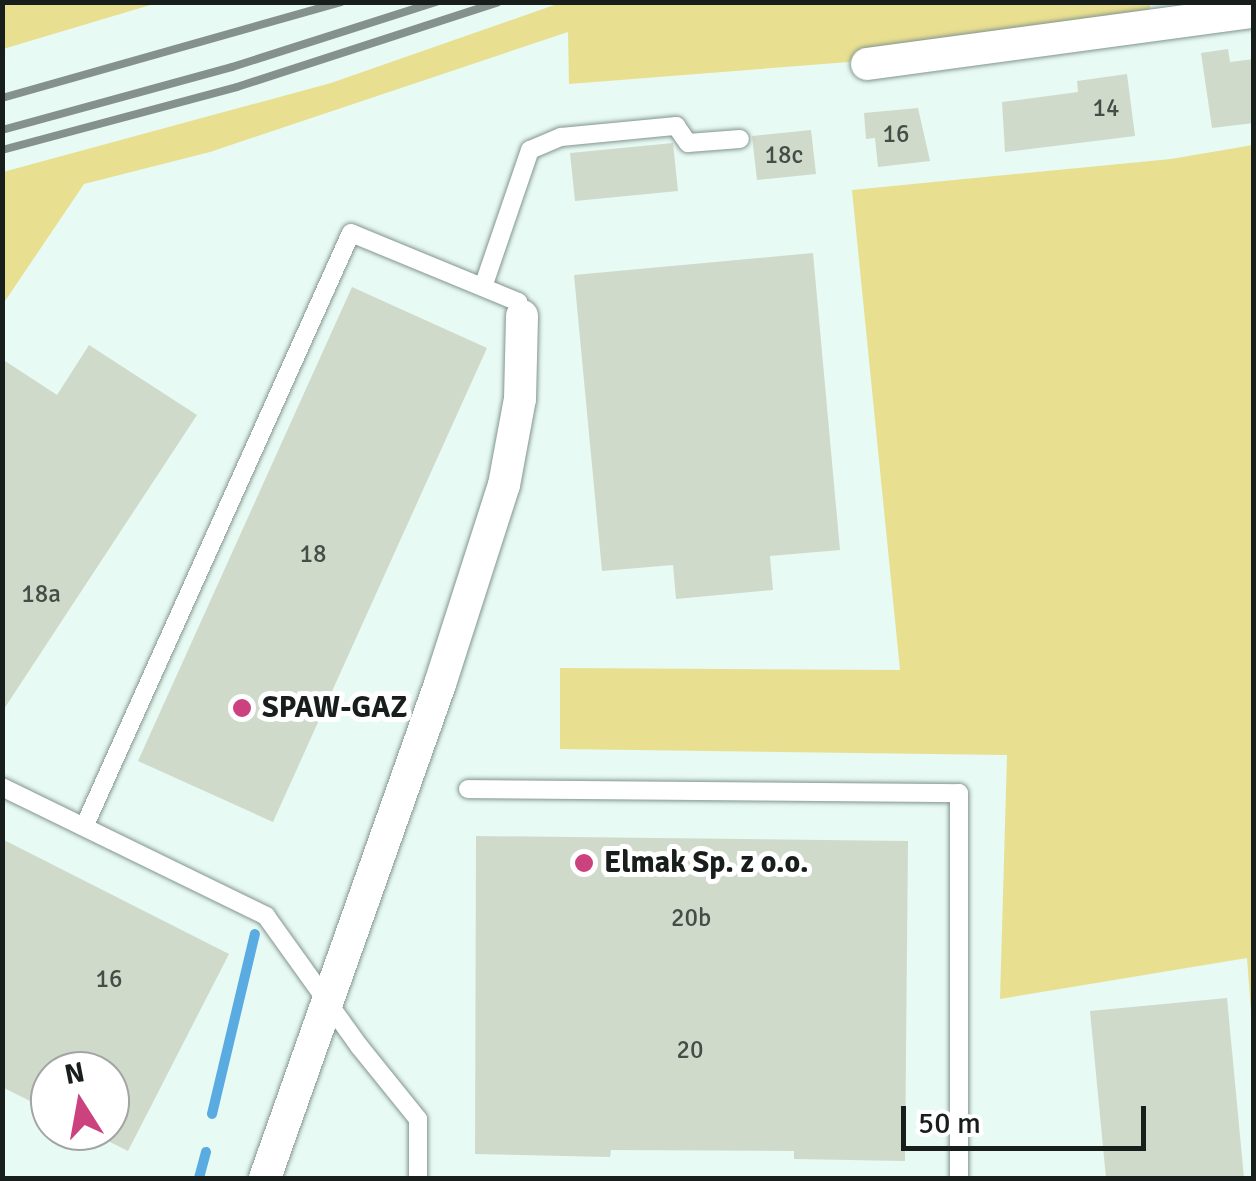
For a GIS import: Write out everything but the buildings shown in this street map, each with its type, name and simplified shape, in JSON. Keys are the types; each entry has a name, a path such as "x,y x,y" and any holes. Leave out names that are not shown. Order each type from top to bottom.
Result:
{"street":[{"path":"867,64 1254,12"},
{"path":"264,1178 440,684 504,485 520,398 522,316"}],"lane":[{"path":"483,287 530,150 561,137 676,126 688,143 740,139"},
{"path":"84,827 351,233 518,302 522,316"},
{"path":"2,787 266,916 418,1119 418,1178"},
{"path":"468,788 959,793 959,1178"}],"shaded area":[{"path":"3,2 157,2 157,3 3,49"},
{"path":"560,3 1150,3 1150,10 867,52 849,62 569,84 568,32 210,152 84,184 3,304 3,172 331,83"},
{"path":"1253,145 1253,1038 1247,958 1000,999 1007,755 560,749 560,668 900,670 852,190 1171,159"}],"waterway":[{"path":"212,1114 255,934"},
{"path":"199,1178 206,1152"}],"railway":[{"path":"2,98 341,2"},
{"path":"2,130 232,67 436,2"},
{"path":"2,150 237,87 498,2"}],"place":[{"name":"SPAW-GAZ","path":"242,708"},
{"name":"Elmak Sp. z o.o.","path":"584,863"}]}
